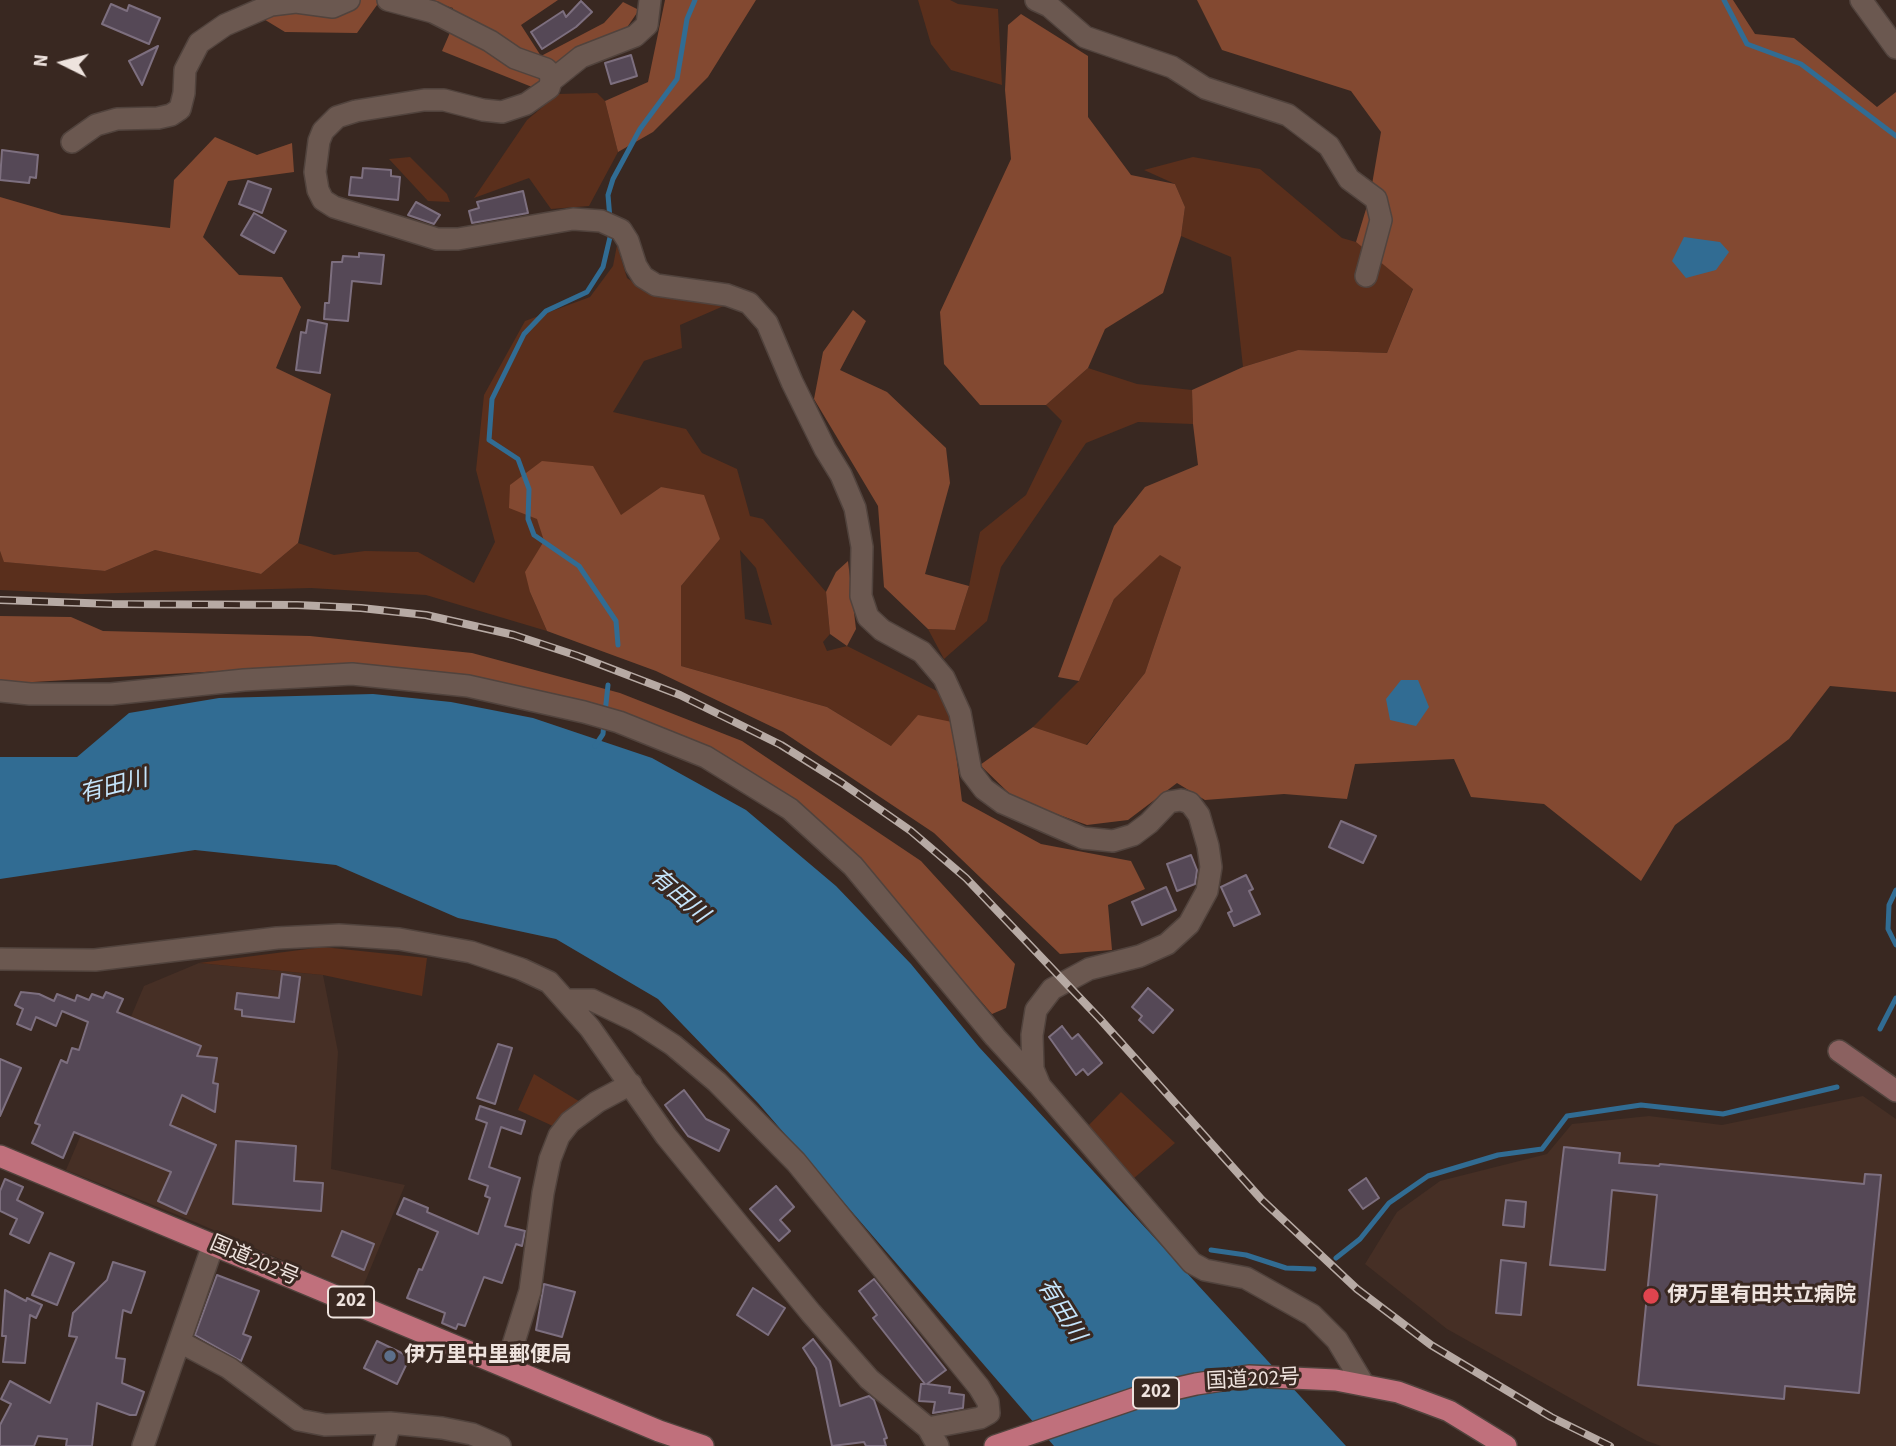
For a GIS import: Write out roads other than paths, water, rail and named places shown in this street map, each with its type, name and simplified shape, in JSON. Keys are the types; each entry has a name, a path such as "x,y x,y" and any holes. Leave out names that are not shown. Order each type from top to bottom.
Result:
{"highway":[{"name":"国道202号","path":"1,1158 659,1431 703,1446"},
{"name":"国道202号","path":"995,1446 1139,1397 1196,1384 1249,1377 1301,1377 1398,1392 1449,1411 1506,1446"}],"main road":[{"path":"1839,1051 1896,1091"}],"street":[{"path":"72,142 96,125 117,119 158,118 171,115 180,109 185,70 199,43 225,25 271,5 296,2 333,7 349,0"},
{"path":"388,0 433,12 490,41 515,58 546,69 550,73 549,88 526,104 502,112 444,100 424,100 356,111 337,117 323,131 319,141 316,172 318,190 323,200 334,207 437,239 458,239 573,219 601,221 621,230 628,241 636,266 643,277 656,285 727,295 749,303 767,323 792,382 841,475 855,508 862,547 861,596 868,617 922,652 944,678 960,713 971,772 984,789 1003,803 1083,838 1113,841 1133,835 1149,824 1169,802 1181,800 1190,803 1199,815 1211,867 1207,891 1189,924 1167,944 1140,956 1089,969 1052,989 1036,1010 1032,1035 1033,1069 1040,1086"},
{"path":"551,80 581,57 635,36 647,24 650,0"},
{"path":"1036,0 1049,6 1086,37 1172,67 1205,88 1288,115 1329,146 1349,179 1376,199 1381,220 1366,276"},
{"path":"1861,0 1896,48"},
{"path":"0,691 30,694 111,694 244,680 352,674 468,686 584,712 619,722 706,757 790,809 853,866 995,1037 1192,1263 1205,1270 1246,1278 1312,1315 1337,1340 1364,1385"},
{"path":"0,959 95,960 276,938 340,935 399,939 471,952 521,969 549,982 567,1000 631,1084 666,1136 869,1379 933,1437 989,1413 988,1402 979,1387 796,1163 717,1082 674,1045 636,1021 592,1000 567,1000"},
{"path":"506,1367 530,1291 543,1193 550,1159 559,1136 570,1122 597,1102 631,1084"},
{"path":"143,1446 213,1245"},
{"path":"180,1342 229,1368 299,1420 325,1425 390,1423 452,1430 472,1434 500,1446"},
{"path":"384,1446 390,1423"}],"water":[{"path":"1684,237 1720,242 1729,252 1716,270 1686,278 1672,261"},
{"path":"1401,680 1418,680 1429,707 1416,726 1390,720 1386,699"},
{"name":"有田川","path":"373,694 451,702 533,718 652,758 746,810 836,886 911,964 979,1047 1346,1446 1054,1446 758,1103 658,999 556,939 458,918 336,865 195,850 0,879 0,757 77,757 129,713 219,698"}],"waterway":[{"path":"610,219 608,195 613,179 640,129 677,79 687,19 695,0"},
{"path":"1724,0 1747,44 1801,64 1896,136"},
{"path":"611,233 603,267 587,292 546,311 524,334 492,399 489,440 518,459 529,489 528,519 534,535 579,566 616,621 618,645"},
{"path":"605,713 608,685"},
{"path":"595,746 603,734 604,723"},
{"path":"1896,890 1889,905 1888,929 1896,945"},
{"path":"1880,1029 1896,998"},
{"path":"1336,1258 1360,1239 1389,1203 1428,1176 1498,1155 1542,1149 1567,1116 1641,1105 1723,1114 1837,1087"},
{"path":"1211,1250 1246,1255 1286,1268 1314,1269"}],"railway":[{"path":"0,600 297,605 426,615 514,635 578,656 680,695 781,745 911,831 966,878 1099,1018 1262,1200 1357,1289 1431,1345 1551,1417 1610,1446"}],"place":[{"name":"伊万里有田共立病院","path":"1651,1296"},
{"name":"伊万里中里郵便局","path":"390,1356"}]}
